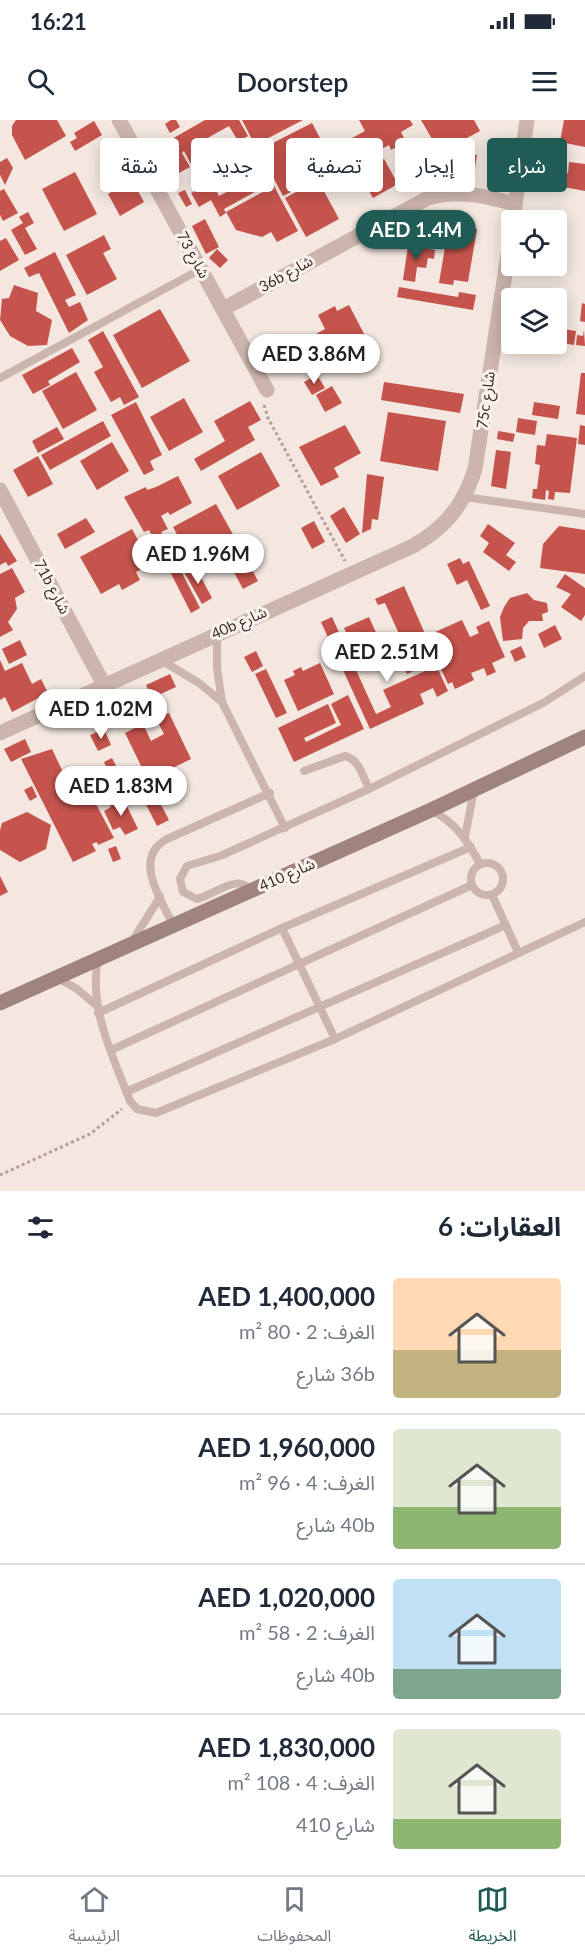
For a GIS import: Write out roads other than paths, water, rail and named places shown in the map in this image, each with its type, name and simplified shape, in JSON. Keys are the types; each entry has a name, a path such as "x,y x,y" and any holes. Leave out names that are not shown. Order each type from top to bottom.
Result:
{"street":[{"name":"شارع 73","path":"119,120 265,386"},
{"path":"514,210 527,120"},
{"name":"36b شارع","path":"223,309 428,198 446,193 465,192 515,204"},
{"name":"75c شارع","path":"465,497 478,455 505,276"},
{"name":"71b شارع","path":"0,490 104,685"},
{"name":"40b شارع","path":"0,733 429,537 443,526 465,497"},
{"name":"شارع 410","path":"0,1003 431,810 581,740"}],"lane":[{"path":"0,378 201,269"},
{"path":"465,497 585,514"},
{"path":"218,633 217,668 222,702 270,793 285,828"},
{"path":"161,660 200,683 222,702"},
{"path":"251,891 245,885 235,883 197,899 183,892 180,879 187,866 220,856 369,789 543,704 585,676"},
{"path":"304,771 339,758 351,757 355,760 369,789"},
{"path":"465,837 474,790"},
{"path":"173,925 148,864 150,853 157,844 270,793"},
{"path":"431,810 450,822 465,837 480,864"},
{"path":"97,1009 471,847"},
{"path":"492,862 504,875 501,887 492,895 480,894 472,885 472,873 480,864 492,862"},
{"path":"111,1050 472,885"},
{"path":"492,895 518,952"},
{"path":"129,945 160,897"},
{"path":"98,958 94,982 97,1009 126,1092 137,1109 156,1113 335,1039 585,922"},
{"path":"126,1092 506,925"},
{"path":"282,928 335,1039"},
{"path":"56,977 77,989 97,1009"}]}
